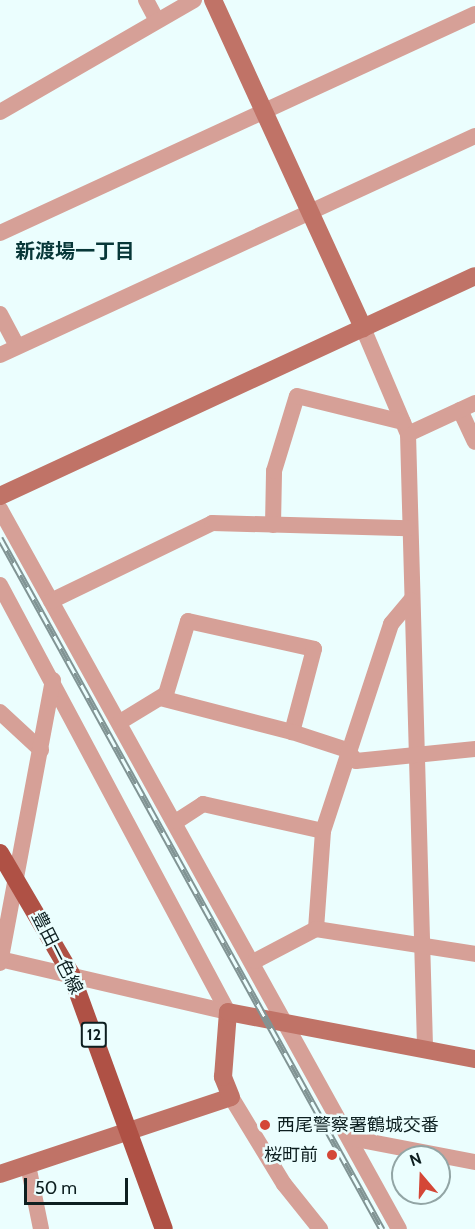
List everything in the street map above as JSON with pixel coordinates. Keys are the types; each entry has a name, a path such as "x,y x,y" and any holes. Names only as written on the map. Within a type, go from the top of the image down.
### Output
{"main road":[{"name":"豊田一色線","path":"0,853 71,974 164,1229"}],"street":[{"path":"146,0 156,19"},
{"path":"0,112 156,19 194,0"},
{"path":"213,0 363,328 405,428 425,1048"},
{"path":"0,233 475,14"},
{"path":"0,355 475,136"},
{"path":"0,495 475,276"},
{"path":"0,314 17,346"},
{"path":"273,525 274,471 297,396 405,428 467,406 475,442"},
{"path":"0,509 255,961 399,1229"},
{"path":"51,601 212,523 408,528"},
{"path":"0,585 53,680 228,1012 223,1077 231,1097 284,1184 320,1229"},
{"path":"316,929 323,831 347,750 391,624 411,600"},
{"path":"120,722 161,698 188,621 314,649 292,732"},
{"path":"53,680 41,750 14,874 0,960 71,974 228,1012 475,1059"},
{"path":"161,698 292,732 347,750 356,761 406,760 415,752 475,749"},
{"path":"0,712 41,750"},
{"path":"177,821 203,804 323,831"},
{"path":"255,961 316,929 475,954"},
{"path":"0,1174 129,1129 231,1097"},
{"path":"350,1138 475,1162"},
{"path":"28,1165 41,1229"}],"railway":[{"path":"0,538 382,1229"}],"place":[{"name":"西尾警察署鶴城交番","path":"265,1125"},
{"name":"桜町前","path":"332,1155"}],"district":[{"name":"新渡場一丁目","path":"75,251"}]}
